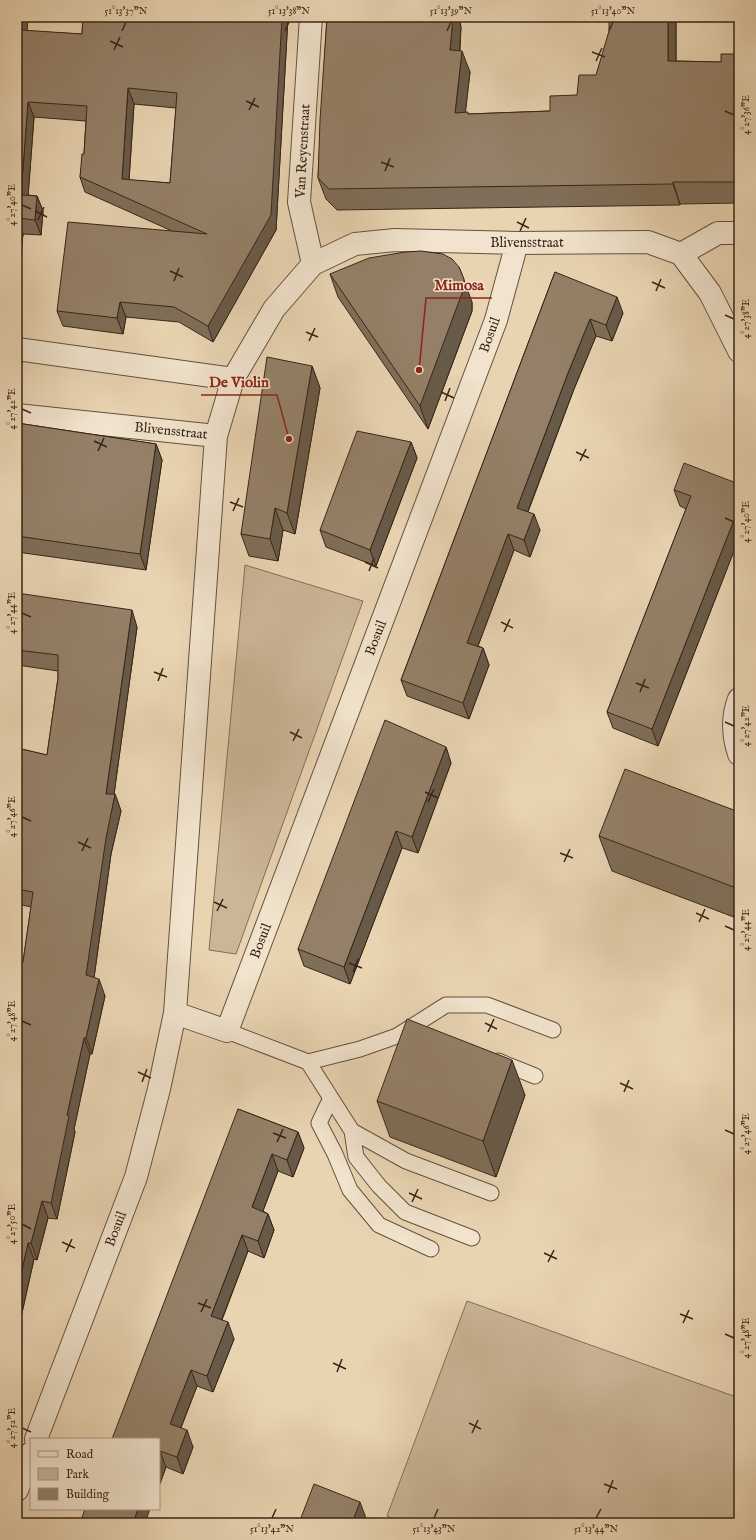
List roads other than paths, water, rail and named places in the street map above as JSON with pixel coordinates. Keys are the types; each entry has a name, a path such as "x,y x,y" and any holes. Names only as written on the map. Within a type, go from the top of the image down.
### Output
{"street":[{"name":"Van Reyenstraat","path":"311,17 300,202 313,264"},
{"path":"739,233 718,233 681,254 710,293 739,351"},
{"name":"Blivensstraat","path":"313,264 355,244 395,240 517,244 648,242 681,254"},
{"name":"Bosuil","path":"227,1031 496,320 517,244"},
{"path":"17,349 233,379 274,309 313,264"},
{"name":"Blivensstraat","path":"17,415 216,436 233,379"},
{"name":"Bosuil","path":"36,1438 136,1177 159,1089 175,1013 216,436"},
{"path":"739,699 734,712 735,742 739,754"},
{"path":"175,1013 227,1031"},
{"path":"17,1490 30,1456"}],"lane":[{"path":"227,1031 308,1062 360,1049 397,1036 446,1005 487,1005 553,1030"},
{"path":"397,1036 418,1037"},
{"path":"487,1056 534,1076"},
{"path":"308,1062 352,1132 356,1157 379,1186 405,1212 472,1238"},
{"path":"331,1098 320,1123 350,1190 378,1226 431,1249"},
{"path":"352,1132 406,1161 491,1192"}],"place":[{"name":"Mimosa","path":"419,370"},
{"name":"De Violin","path":"289,439"}]}
